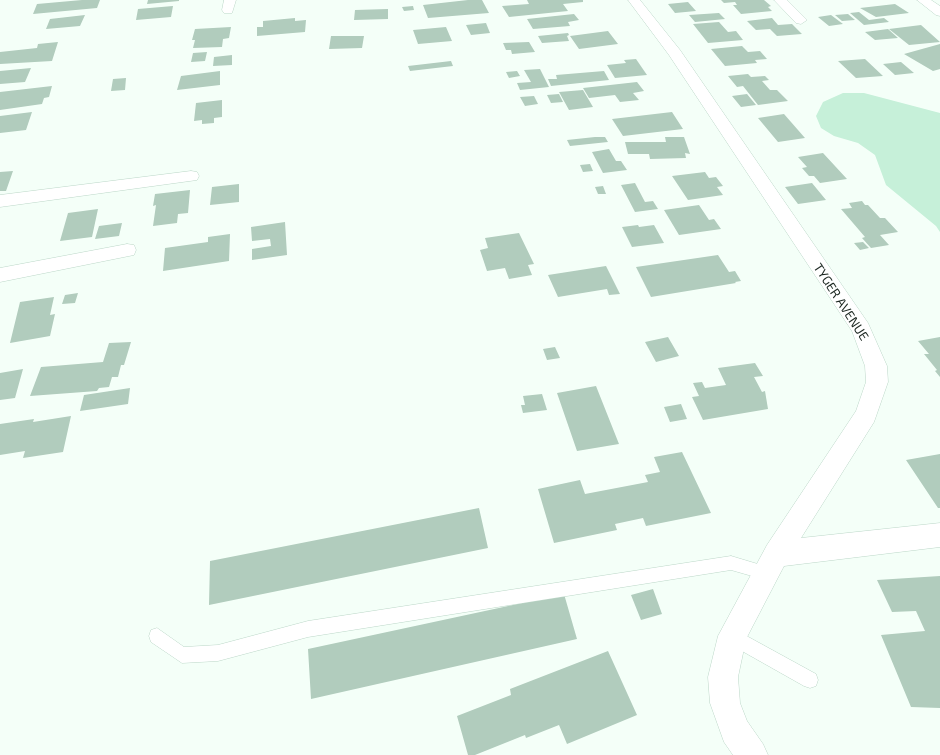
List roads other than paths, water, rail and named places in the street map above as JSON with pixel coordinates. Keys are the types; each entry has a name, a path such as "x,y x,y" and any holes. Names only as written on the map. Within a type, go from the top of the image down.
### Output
{"street":[{"name":"TYGER AVENUE","path":"634,0 675,53 861,329 876,366 877,382 866,415 771,564 732,636 723,677 726,703 735,731 752,755"},
{"path":"780,0 801,20"},
{"path":"923,0 940,12"},
{"path":"0,201 191,176"},
{"path":"0,275 127,250"},
{"path":"771,564 940,535"}],"lane":[{"path":"157,636 182,655 218,653 308,629 731,563 771,564"},
{"path":"732,636 810,680"}]}
